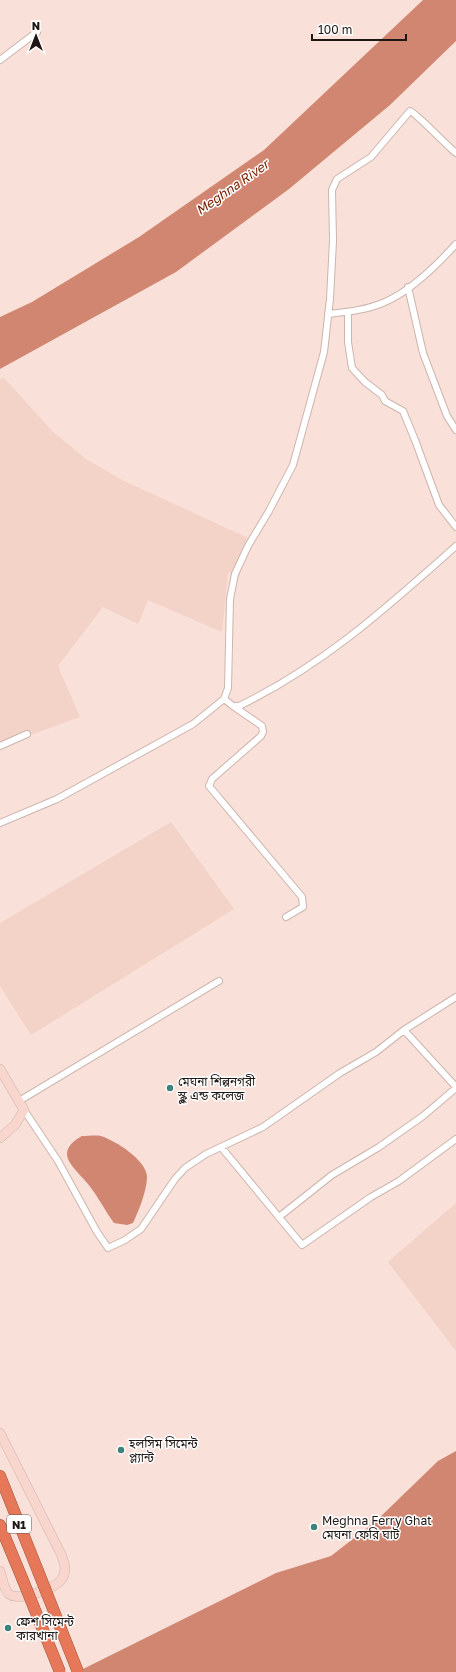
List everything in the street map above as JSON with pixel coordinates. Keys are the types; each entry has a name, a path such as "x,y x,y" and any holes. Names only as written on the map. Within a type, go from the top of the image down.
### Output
{"highway":[{"name":"N1","path":"0,1476 78,1672"},
{"name":"N1","path":"0,1525 60,1672"}],"street":[{"path":"0,60 37,32"},
{"path":"0,823 57,799 123,763 193,724 224,699 228,688 232,585 248,546 269,512 293,464 324,352 333,241 332,190 337,179 370,157 410,111 413,112 442,142 456,153"},
{"path":"328,314 370,308 386,302 437,264 456,244"},
{"path":"408,287 423,353 447,416 456,430"},
{"path":"348,312 348,342 352,368 365,382 382,395 385,401 403,411 439,505 456,526"},
{"path":"233,706 240,706 325,656 370,622 456,546"},
{"path":"224,699 262,726 263,732 261,736 212,779 209,786 302,897 303,907 286,917"},
{"path":"0,746 27,734"},
{"path":"18,1101 219,981"},
{"path":"0,1069 18,1101 58,1161 97,1232 108,1248 125,1240 141,1229 175,1179 185,1168 206,1154 263,1127 340,1073 376,1052 404,1030 456,997"},
{"path":"279,1218 332,1175 379,1147 423,1116 456,1088 404,1030"},
{"path":"0,1138 15,1125 24,1110"},
{"path":"221,1147 302,1245 371,1197 399,1182 456,1139"},
{"path":"0,1433 61,1554 66,1567 62,1580 52,1588 26,1596 11,1595 7,1593 0,1571"}],"shaded area":[{"path":"4,378 54,433 86,459 122,480 248,538 239,577 228,572 222,632 148,600 138,624 103,607 58,666 80,717 0,746 0,379"},
{"path":"171,822 234,909 31,1035 0,986 0,923"},
{"path":"456,1203 456,1351 388,1262"}],"water":[{"name":"Meghna River","path":"423,0 456,0 456,41 390,105 289,189 176,272 0,369 0,317 32,302 139,237 264,150"},
{"path":"82,1136 101,1136 115,1142 130,1152 142,1165 146,1172 147,1178 142,1201 133,1223 127,1225 114,1223 92,1189 68,1160 68,1148 73,1142"},
{"path":"456,1451 456,1672 77,1672 276,1573 331,1556 376,1521 438,1461"}],"place":[{"name":"মেঘনা শিল্পনগরী স্কুল এন্ড কলেজ","path":"170,1088"},
{"name":"হলসিম সিমেন্ট প্ল্যান্ট","path":"121,1450"},
{"name":"Meghna Ferry Ghat মেঘনা ফেরি ঘাট","path":"314,1527"},
{"name":"ফ্রেশ সিমেন্ট কারখানা","path":"8,1628"}]}
